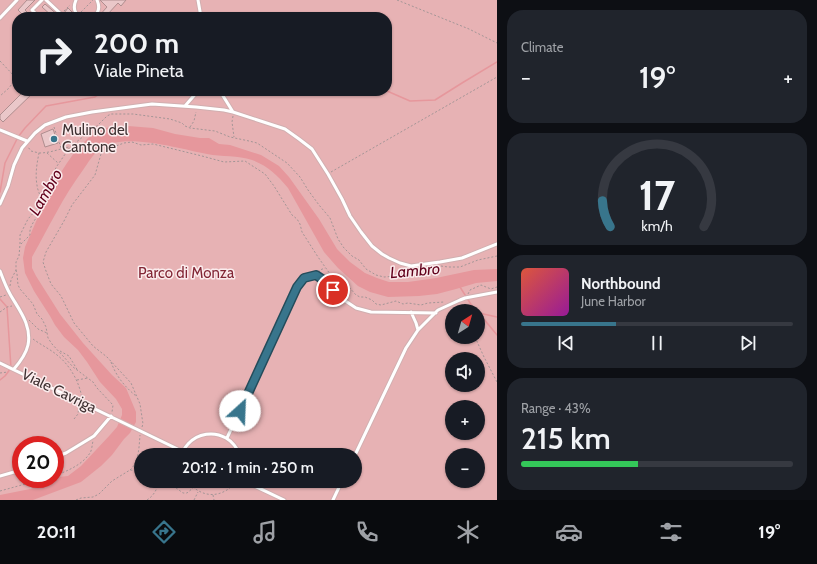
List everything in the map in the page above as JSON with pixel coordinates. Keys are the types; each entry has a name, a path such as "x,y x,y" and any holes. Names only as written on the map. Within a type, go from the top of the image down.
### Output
{"lane":[{"path":"0,18 17,0"},
{"path":"34,12 32,10 42,0"},
{"path":"46,0 58,12"},
{"path":"76,0 74,9 76,12"},
{"path":"96,0 98,5 97,12"},
{"path":"198,0 200,12"},
{"path":"186,106 194,96"},
{"path":"223,96 233,112"},
{"path":"0,204 8,186 14,165 22,148 34,133 45,126 66,117 92,112 152,104 186,106 233,112 284,129 299,139 312,149 328,174 350,216 372,246 382,254 400,263 411,266 462,258 497,244"},
{"path":"0,130 28,141"},
{"path":"0,271 27,325 29,336 28,346 14,370"},
{"path":"227,438 297,287 304,278 316,275 325,281 344,300 356,308 371,312 436,312"},
{"path":"358,448 406,348 418,330 438,310 467,297 497,292"},
{"path":"411,312 418,330"},
{"name":"Viale Cavriga","path":"0,363 140,431"},
{"path":"64,453 94,436 111,416"},
{"path":"140,431 175,448"},
{"path":"186,448 189,443 197,437 207,434 217,434 227,438 237,448"},
{"path":"0,476 12,473"},
{"path":"259,488 284,500"},
{"path":"333,500 339,488"}],"path":[{"path":"82,12 93,0"},
{"path":"397,0 469,29 497,43"},
{"path":"62,12 71,5"},
{"path":"0,61 12,74"},
{"path":"328,174 497,77"},
{"path":"0,96 12,84"},
{"path":"190,128 194,121 196,107"},
{"path":"233,112 232,122 234,138"},
{"path":"79,372 69,356 52,344 48,338 46,327 42,319 37,314 33,304 23,294 18,285 16,262 19,256 20,235 28,220 36,210 40,197 58,164 70,147 111,114 133,114 162,117 182,123 190,128 215,131 223,135 257,143 286,163 300,177 318,205 330,218 338,239 344,248 366,269 376,275 384,277 426,273 440,266 460,267 478,260 497,256"},
{"path":"53,122 61,148"},
{"path":"76,500 93,497 99,494 112,482 134,466 139,448 140,431 143,424 140,404 131,383 111,361 93,346 74,323 61,296 51,284 43,262 46,252 72,205 95,175 101,154 105,150 124,143 132,142 141,145 153,144 224,162 244,161 265,174 292,215 297,219 302,232 335,281 349,287 360,297 365,297 372,300 376,304 381,305 396,301 403,304 408,303 421,305 428,303 448,302"},
{"path":"29,149 39,153 47,153 61,148 70,147"},
{"path":"20,244 30,235 31,227 37,216 42,201 36,183 39,153"},
{"path":"47,153 58,164"},
{"path":"316,275 320,270 326,268"},
{"path":"0,297 10,293 11,280 16,270"},
{"path":"470,290 480,285 491,289 497,287"},
{"path":"460,300 462,304"},
{"path":"0,312 7,307 16,305"},
{"path":"29,319 38,329 47,333"},
{"path":"29,336 57,355 68,366 77,380 81,391 81,402 78,414 74,419"},
{"path":"478,344 497,382"},
{"path":"58,349 73,367 93,382 113,405 111,416"},
{"path":"111,361 118,377 130,391 137,396"},
{"path":"77,380 88,378"},
{"path":"64,473 71,470 79,464 91,452 94,436"},
{"path":"130,470 134,470"},
{"path":"0,490 12,487"},
{"path":"148,500 153,496 157,488"},
{"path":"176,488 183,494 187,493 193,488 213,495 219,494 230,488"},
{"path":"194,500 198,491"},
{"path":"213,495 214,500"}],"green space":[{"name":"Parco di Monza","path":"0,0 497,0 497,500 0,500"}],"shaded area":[{"path":"113,126 153,128 175,134 209,138 219,144 230,145 261,155 279,166 289,177 319,219 337,249 350,262 365,273 377,278 389,282 408,282 474,270 497,269 497,281 476,283 437,294 419,296 388,297 370,292 358,286 338,268 324,252 288,188 276,175 263,165 247,158 218,156 168,145 137,141 122,141 110,144 95,153 69,191 32,257 32,268 60,314 83,343 126,388 136,412 136,422 130,433 112,455 81,482 33,500 0,500 0,495 35,488 64,488 64,476 68,476 81,466 117,427 122,415 122,409 116,399 100,382 78,350 64,337 55,325 25,273 23,258 25,247 56,180 74,153 88,138 103,129"}],"building":[{"path":"27,0 35,0 25,10 27,12 20,12 18,10"},
{"path":"100,0 126,0 121,6 118,3 110,12 102,12 107,7"},
{"path":"45,4 54,12 48,12 42,7"},
{"path":"68,8 72,12 65,12"},
{"path":"19,96 30,96 3,122 0,119 0,115"},
{"name":"Mulino del Cantone","path":"53,129 58,143 45,147 41,134"}],"waterway":[{"path":"392,93 410,101 435,100 497,62"},
{"path":"0,192 5,163 18,137 46,106 96,96"},
{"path":"460,287 471,304"},
{"path":"0,299 7,307 11,368 0,380"},
{"path":"485,314 497,317"},
{"path":"485,320 497,335"}],"place":[{"name":"Mulino del Cantone","path":"54,139"}],"route":[{"path":"240,411 297,287 304,278 316,275 325,281 333,290"}],"water label":[{"name":"Lambro","path":"45,192"},
{"name":"Lambro","path":"415,270"}]}
